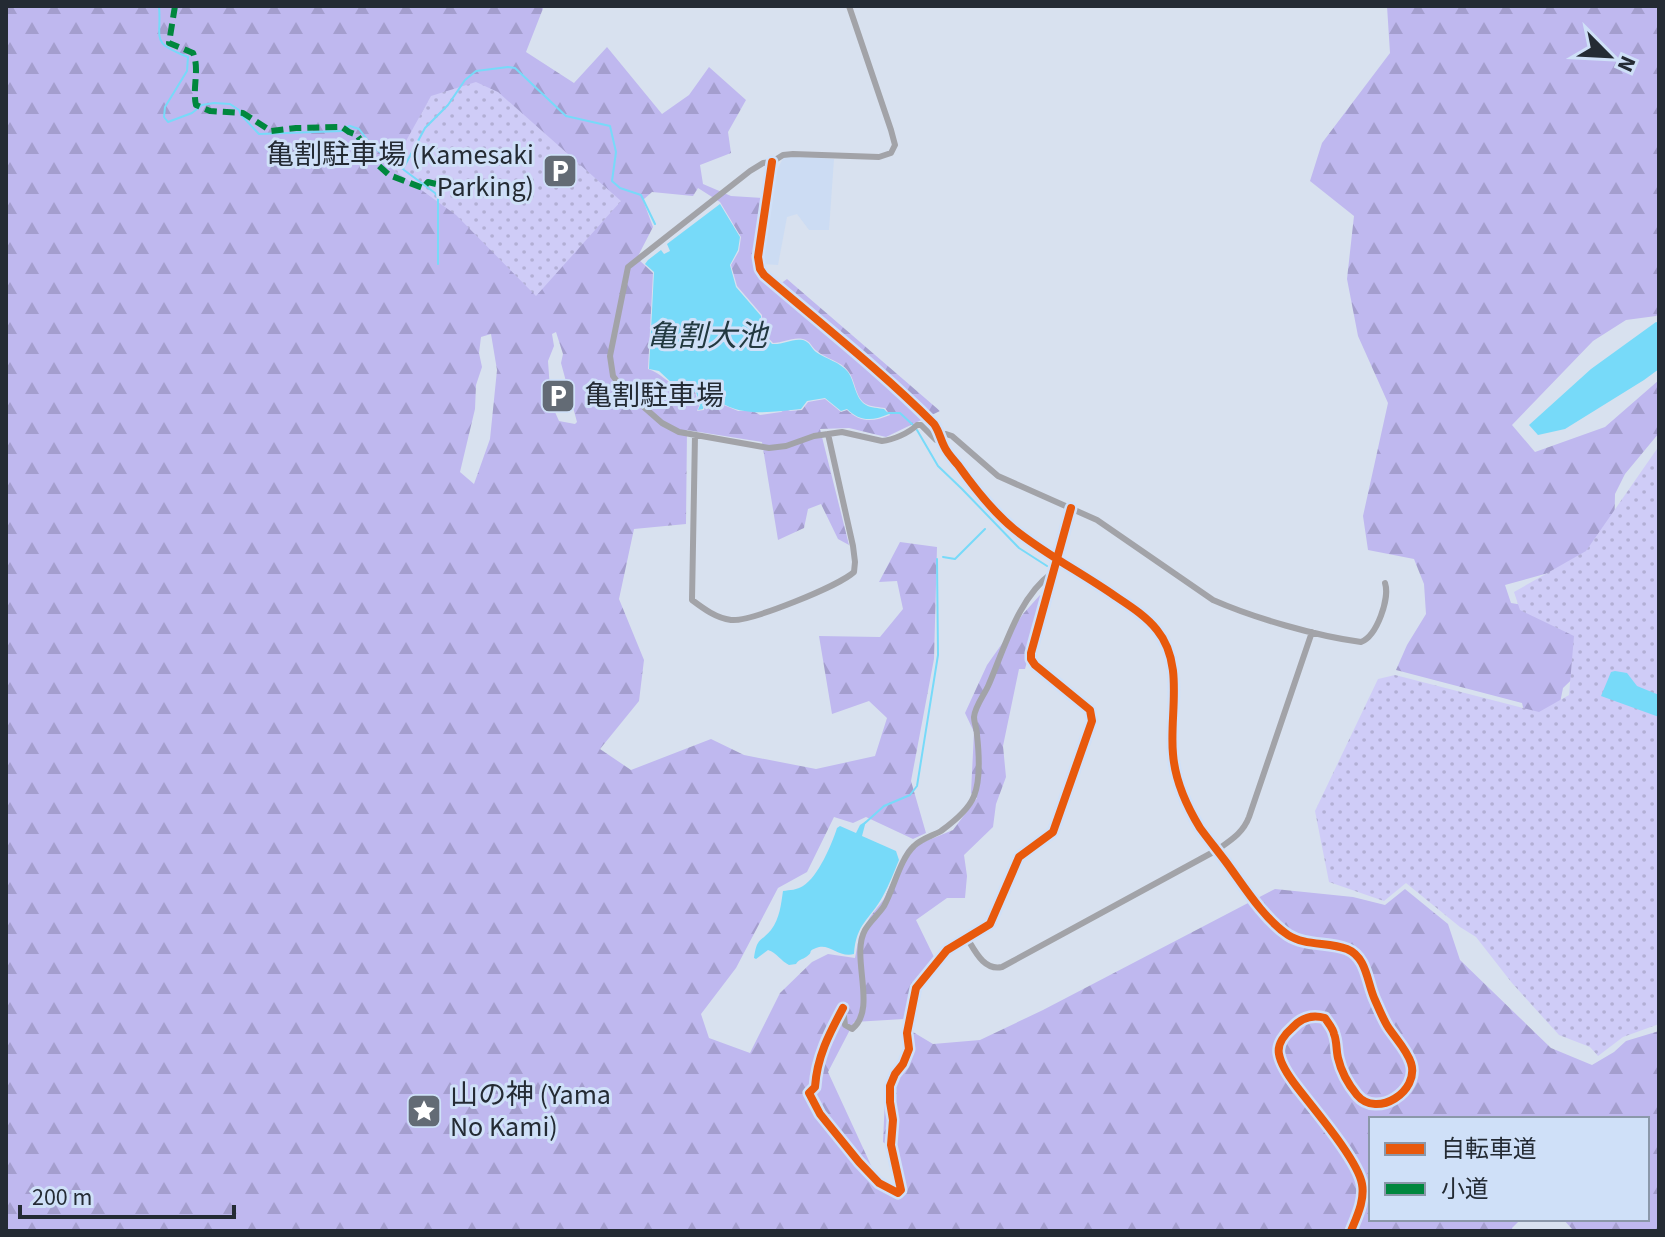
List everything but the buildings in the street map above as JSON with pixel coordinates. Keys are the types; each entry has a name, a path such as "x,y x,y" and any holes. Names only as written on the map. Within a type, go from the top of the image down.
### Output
{"street":[{"path":"849,6 895,145 891,153 879,157 793,154 763,163 628,267 610,356 617,383 662,423 679,432 769,448 781,448 814,436 842,432 882,441 921,425 936,440 946,434 952,436 998,476 1097,520 1213,600 1312,632 1361,642 1368,639 1382,612 1387,594 1385,583"},
{"path":"772,162 758,257 764,275 860,355 934,424 978,493 1015,530 1134,609 1160,633 1170,658 1173,677 1176,776 1201,829 1284,932 1297,940 1350,950 1364,966 1386,1024 1410,1057 1412,1077 1406,1089 1397,1098 1383,1104 1365,1102 1357,1096 1344,1076 1335,1034 1325,1018 1308,1017 1294,1025 1282,1038 1278,1053 1287,1073 1354,1162 1362,1183 1362,1198 1351,1231"},
{"path":"695,435 692,600 719,617 735,621 791,602 843,580 854,572 853,546 828,434"},
{"path":"1053,573 1034,592 1019,614 974,714 978,764 974,798 963,812 940,831 915,844 908,853 886,902 865,930 861,944 863,996 858,1024 852,1029 845,1025 843,1008 822,1047 815,1087 809,1093 820,1114 859,1162 879,1183 898,1193 901,1190 891,1145 893,1120 890,1086 909,1049 907,1033 916,988 947,950 990,924 1019,857 1053,832 1092,721 1090,710 1031,659 1071,508"},
{"path":"967,938 988,966 995,969 1002,967 1217,850 1239,834 1246,826 1312,632"}],"shaded area":[{"path":"476,82 498,92 621,201 536,296 456,215 391,168 431,96"},
{"path":"783,158 834,159 829,230 809,230 797,214 787,217 778,265 762,264 777,170"},
{"path":"1659,446 1659,1024 1623,1037 1598,1056 1590,1047 1559,1035 1476,937 1406,883 1384,901 1329,882 1315,811 1378,679 1395,675 1539,712 1569,695 1574,636 1520,610 1514,592 1586,551"}],"green space":[{"path":"6,6 544,6 526,52 574,83 607,47 662,114 689,95 709,67 746,100 728,132 731,153 700,165 703,184 731,196 763,198 753,259 755,269 773,289 787,279 940,411 886,437 849,428 820,429 849,545 838,539 821,504 808,509 804,528 778,540 762,442 687,430 686,524 634,529 619,599 644,660 639,701 600,749 631,770 711,739 744,755 816,769 875,756 887,718 869,701 832,714 819,636 880,637 903,609 897,581 879,582 900,542 937,547 934,659 911,781 926,833 913,839 866,817 853,823 834,817 807,872 778,888 736,968 701,1014 709,1038 750,1053 780,993 812,962 828,954 855,958 859,937 884,899 907,849 953,830 977,798 971,793 974,732 965,713 987,665 1023,614 1040,595 1045,596 1025,669 1019,669 1003,746 1006,777 996,804 993,827 964,855 967,876 965,898 947,898 916,920 934,957 915,984 904,1019 854,1022 828,1072 881,1187 902,1181 895,1152 883,1142 885,1098 913,1032 933,1044 980,1040 1275,889 1353,897 1385,905 1405,889 1448,924 1460,960 1551,1048 1592,1065 1626,1041 1659,1031 1659,1231 1571,1231 1565,1221 1649,1221 1649,1117 1369,1117 1369,1221 1519,1221 1512,1228 1513,1231 6,1231","holes":["698,188 720,202 741,237 739,251 731,265 737,286 762,315 762,331 773,343 795,339 808,341 821,354 845,368 862,401 870,406 885,408 890,415 873,420 862,419 847,410 841,412 825,399 808,402 802,410 786,409 760,415 753,411 738,411 719,403 719,396 710,395 706,398 704,410 697,411 699,406 695,392 680,391 678,386 648,369 653,273 637,258 653,227 643,200 652,192 693,196","556,332 563,354 561,363 575,424 559,421 551,403 548,361 554,346 552,334","491,334 497,370 490,439 474,484 460,472 482,367 479,353 481,337"]},
{"path":"1387,6 1659,6 1659,313 1626,320 1593,341 1512,425 1535,452 1605,427 1659,380 1659,433 1625,474 1615,494 1614,542 1570,567 1505,585 1511,603 1560,611 1590,662 1563,688 1556,723 1528,728 1522,703 1396,670 1426,614 1424,584 1414,559 1368,550 1363,516 1388,403 1358,336 1347,279 1354,216 1310,181 1322,143 1390,53"}],"water":[{"name":"亀割大池","path":"720,204 740,237 738,250 730,265 736,287 761,316 761,332 772,344 805,341 816,352 848,372 862,402 884,409 889,414 872,419 862,418 847,409 841,411 825,398 807,401 801,409 750,412 730,407 720,402 720,395 710,394 705,398 703,409 698,410 700,405 696,392 681,390 679,385 673,384 659,371 649,369 654,272 645,264 661,250 664,254 670,251 667,244"},
{"path":"1656,322 1659,323 1659,369 1565,429 1538,435 1529,425 1591,369"},
{"path":"1611,672 1627,673 1637,686 1659,695 1659,717 1601,696"},
{"path":"866,821 862,836 896,851 899,860 883,896 861,928 854,954 821,947 811,950 796,964 789,965 768,950 754,958 758,943 776,921 783,891 809,882 828,851 837,828 840,826 856,833"}],"waterway":[{"path":"159,6 162,43 188,57 187,71 165,107 164,117 168,122 192,113 202,105 214,103 230,104 239,110 259,134 342,131"},
{"path":"345,128 359,129 373,147 403,169 425,128 448,105 465,80 476,71 515,68 566,116 610,126 616,152 612,181 620,188 641,195 655,224"},
{"path":"404,170 438,198 438,264"},
{"path":"888,413 900,413 913,425"},
{"path":"917,430 938,466 1019,548 1047,566"},
{"path":"943,557 955,559 985,529"},
{"path":"865,823 884,806 910,795 917,786 938,655 937,559"}],"marked path":[{"path":"175,6 169,43 193,53 196,105 210,111 243,113 271,131 342,127 357,135 377,164 389,175 423,188 428,182 436,184"}],"cycle path":[{"path":"772,162 758,257 764,275 872,366 934,424 948,454 1006,522 1038,547 1132,607 1153,625 1166,643 1171,658 1174,690 1172,739 1176,774 1200,828 1254,901 1279,928 1302,941 1347,949 1363,964 1383,1017 1411,1063 1412,1073 1403,1092 1385,1103 1375,1104 1365,1102 1357,1095 1343,1073 1336,1040 1325,1018 1311,1017 1299,1022 1284,1036 1279,1050 1289,1076 1334,1134 1359,1174 1362,1196 1351,1231"},
{"path":"843,1008 821,1056 815,1087 809,1093 820,1114 859,1162 879,1183 898,1193 901,1190 891,1145 893,1120 890,1086 909,1049 907,1033 916,988 947,950 990,924 1019,857 1053,832 1092,721 1090,710 1031,659 1071,508"}],"place":[{"name":"亀割駐車場 (Kamesaki Parking)","path":"560,171"},
{"name":"亀割駐車場","path":"558,396"},
{"name":"山の神 (Yama No Kami)","path":"424,1111"}]}
